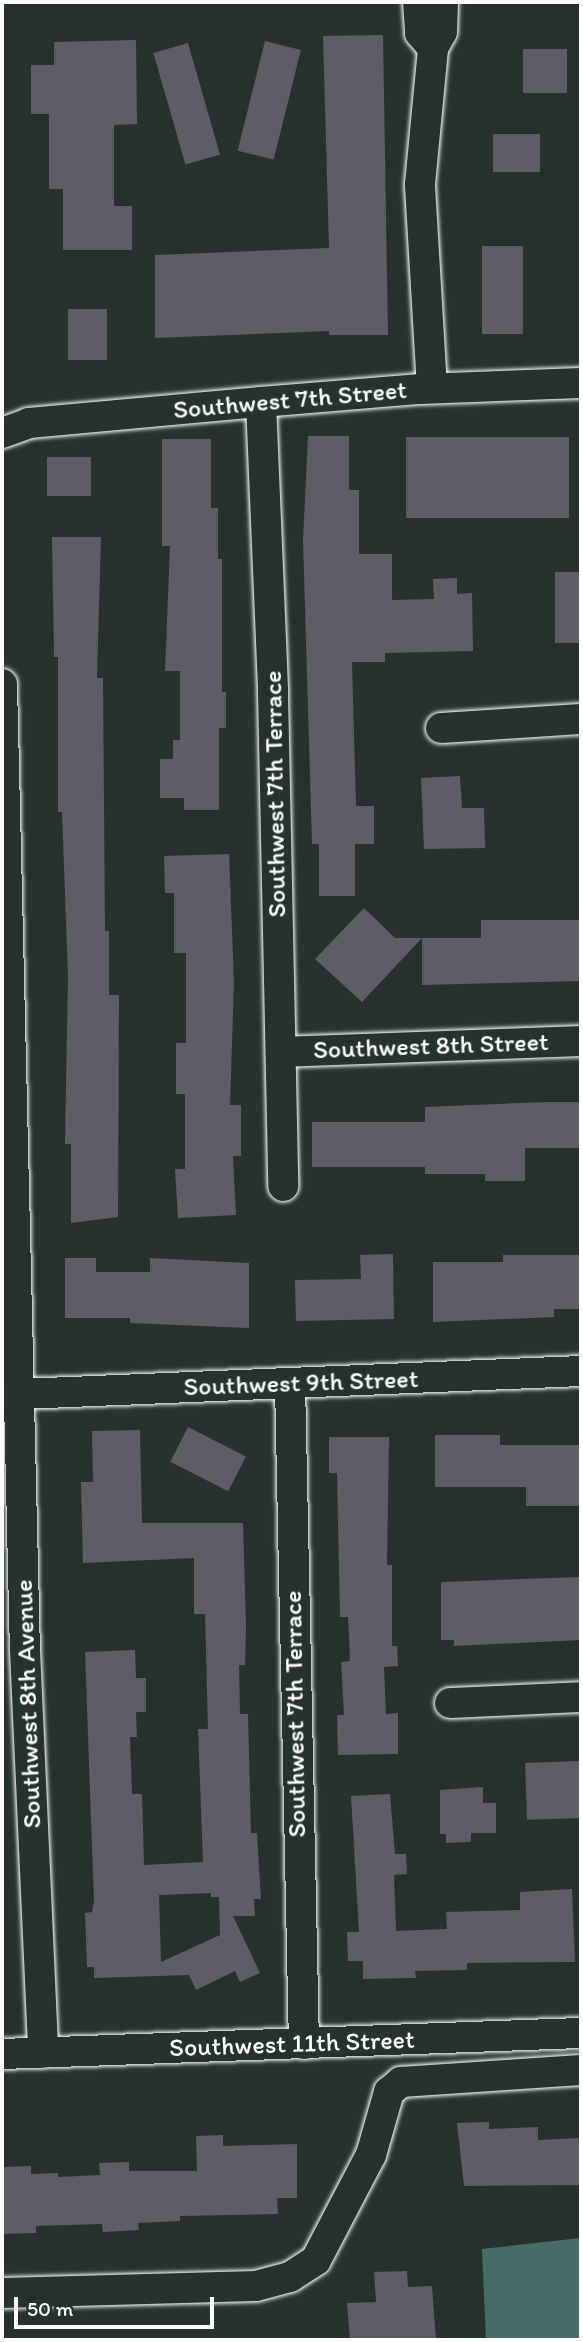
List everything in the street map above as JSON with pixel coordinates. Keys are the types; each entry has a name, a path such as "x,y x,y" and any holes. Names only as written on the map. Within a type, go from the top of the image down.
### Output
{"street":[{"path":"418,2 420,33 433,48"},
{"path":"432,388 420,184 433,48 442,32 443,2"},
{"name":"Southwest 7th Street","path":"2,433 29,423 261,402 432,388 581,383"},
{"name":"Southwest 7th Terrace","path":"261,402 283,1186"},
{"name":"Southwest 8th Avenue","path":"2,684 9,1226 20,1394 13,1650 43,2053"},
{"path":"441,727 581,719"},
{"name":"Southwest 8th Street","path":"281,1052 581,1041"},
{"name":"Southwest 9th Street","path":"20,1394 581,1371"},
{"name":"Southwest 7th Terrace","path":"290,1383 304,2044"},
{"path":"450,1703 581,1697"},
{"name":"Southwest 11th Street","path":"2,2054 581,2033"},
{"path":"2,2293 256,2286 290,2277 316,2260 371,2155 389,2092 401,2082 581,2070"}],"water":[{"path":"581,2238 581,2340 486,2340 482,2249"}],"building":[{"path":"383,35 388,335 329,335 329,331 155,338 155,255 329,248 323,36"},
{"path":"136,40 137,124 114,125 114,206 132,206 132,250 63,250 63,189 49,189 49,114 31,114 31,65 54,65 54,42"},
{"path":"265,41 301,50 274,160 238,151"},
{"path":"188,43 220,155 185,164 153,53"},
{"path":"523,49 567,49 567,93 523,93"},
{"path":"493,134 540,134 540,172 493,172"},
{"path":"482,246 523,246 523,334 482,334"},
{"path":"68,309 107,309 107,360 68,360"},
{"path":"308,436 349,436 349,490 359,490 359,554 392,554 392,600 434,599 433,579 457,578 457,594 472,593 473,651 385,653 385,662 352,662 356,806 374,806 374,844 355,844 355,896 319,896 319,844 312,844 303,540"},
{"path":"406,437 569,437 569,518 406,518"},
{"path":"162,439 211,439 211,508 218,508 218,559 222,559 222,692 226,692 226,728 219,728 219,810 184,810 184,798 160,798 160,759 173,759 173,740 180,740 180,671 165,671 170,546 162,546"},
{"path":"47,457 91,457 91,496 47,496"},
{"path":"52,537 101,537 97,678 103,678 105,931 109,931 109,995 119,995 118,1217 71,1223 71,1144 65,1144 68,975 62,812 58,812 58,657 54,657"},
{"path":"555,572 581,572 581,643 555,643"},
{"path":"460,776 462,808 484,808 485,848 424,849 421,778"},
{"path":"229,854 234,982 230,1105 241,1105 241,1156 233,1156 236,1215 178,1218 175,1169 185,1169 185,1094 176,1094 176,1043 186,1043 186,953 174,953 174,893 165,893 164,856"},
{"path":"364,908 395,938 422,938 362,1002 315,959"},
{"path":"481,920 581,920 581,981 422,985 422,938 481,938"},
{"path":"581,1102 581,1148 525,1148 525,1181 485,1181 485,1174 425,1174 425,1167 312,1167 312,1122 425,1122 425,1107"},
{"path":"393,1254 394,1319 296,1321 295,1280 361,1279 360,1255"},
{"path":"503,1255 581,1255 581,1309 554,1309 554,1317 433,1322 433,1262 503,1262"},
{"path":"65,1258 96,1258 96,1272 150,1272 150,1258 249,1263 249,1328 130,1323 130,1318 65,1318"},
{"path":"188,1427 246,1457 228,1491 170,1462"},
{"path":"140,1430 142,1523 243,1523 246,1627 245,1665 239,1665 240,1714 248,1714 251,1833 257,1833 261,1899 254,1899 255,1916 233,1916 260,1973 240,1982 235,1971 196,1990 189,1975 94,1978 94,1967 87,1967 85,1913 92,1912 94,1901 85,1652 135,1650 136,1678 146,1678 146,1712 136,1712 137,1737 130,1737 132,1794 142,1794 144,1865 203,1862 198,1729 208,1729 205,1614 194,1614 194,1558 83,1563 81,1482 93,1482 92,1431","holes":["211,1893 211,1897 219,1897 220,1935 161,1962 159,1895"]},
{"path":"435,1435 500,1435 500,1445 581,1445 581,1506 526,1506 526,1487 435,1487"},
{"path":"329,1437 389,1437 387,1565 392,1565 392,1646 397,1646 398,1666 384,1667 386,1714 398,1713 398,1754 338,1755 337,1715 344,1715 341,1662 350,1661 348,1617 340,1617 337,1473 329,1473"},
{"path":"581,1577 581,1640 454,1646 454,1640 441,1640 441,1582"},
{"path":"579,1761 581,1818 527,1820 525,1763"},
{"path":"483,1787 483,1803 496,1803 496,1833 471,1833 471,1842 446,1843 446,1834 440,1834 440,1790"},
{"path":"390,1794 395,1854 406,1854 407,1874 394,1875 396,1931 447,1929 446,1912 520,1910 520,1892 572,1889 575,1962 467,1963 467,1970 415,1971 416,1978 363,1979 363,1961 348,1961 347,1932 359,1932 351,1796"},
{"path":"489,2122 489,2129 538,2127 538,2140 581,2138 581,2185 464,2186 457,2123"},
{"path":"223,2135 223,2146 297,2144 297,2198 277,2198 278,2214 180,2216 180,2221 138,2223 139,2230 103,2232 102,2224 36,2226 36,2233 3,2234 2,2167 31,2166 31,2174 58,2173 58,2177 100,2175 99,2163 129,2162 129,2171 197,2171 196,2136"},
{"path":"407,2271 408,2287 432,2286 436,2340 350,2340 347,2303 376,2302 374,2272"}]}
